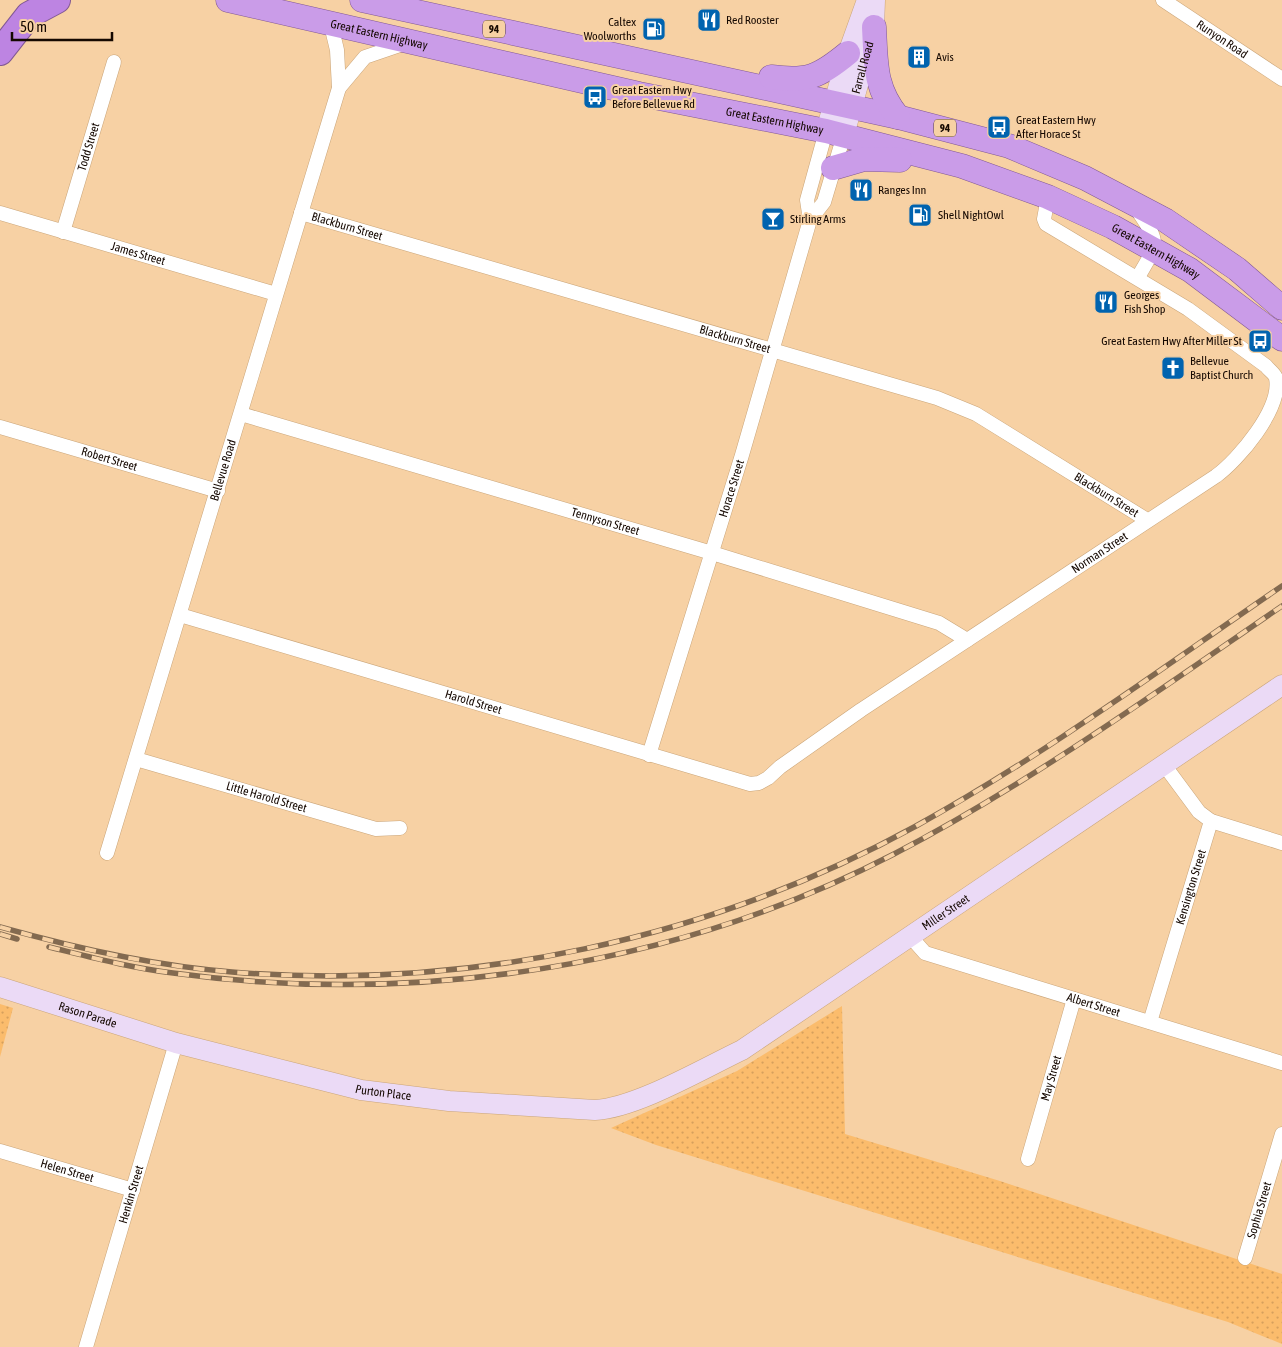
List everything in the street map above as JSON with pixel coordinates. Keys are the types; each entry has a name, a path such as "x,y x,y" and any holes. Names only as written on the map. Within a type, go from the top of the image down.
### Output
{"highway":[{"path":"0,52 29,15 57,0"},
{"name":"Great Eastern Highway","path":"228,0 639,94 835,133 962,166 1048,197 1114,227 1190,270 1282,339"},
{"name":"94","path":"362,0 898,117 1009,146 1059,165 1131,201 1204,244 1238,268 1282,308"},
{"path":"874,27 879,84 885,102 898,117"},
{"path":"704,74 748,74 797,80 833,66 848,53"},
{"path":"833,168 864,159 909,161 924,156"}],"main road":[{"name":"Farrall Road","path":"835,133 842,105 848,53 867,0"},
{"name":"Farrall Road","path":"842,105 874,27 875,0"},
{"name":"Miller Street","path":"596,1110 616,1108 648,1095 742,1050 1282,686"},
{"name":"Rason Parade","path":"0,987 176,1043"},
{"name":"Purton Place","path":"176,1043 361,1090 449,1101 596,1110"}],"street":[{"name":"Runyon Road","path":"1164,0 1282,79"},
{"name":"Bellevue Road","path":"107,853 339,88 337,55 331,24"},
{"name":"Bellevue Road","path":"339,88 365,57 410,42"},
{"name":"Todd Street","path":"63,232 114,62"},
{"name":"Horace Street","path":"649,755 774,349 810,220 824,202 833,168 835,133"},
{"name":"Horace Street","path":"810,220 807,200 835,133"},
{"name":"Norman Street","path":"768,778 800,752 1230,465 1255,439 1273,406 1278,390 1276,377 1266,366 1188,309 1138,277 1046,224 1044,219 1048,197"},
{"path":"1131,201 1156,240 1155,250 1138,277"},
{"name":"James Street","path":"0,213 276,294"},
{"name":"Blackburn Street","path":"301,213 938,398 976,414 1147,520"},
{"name":"Tennyson Street","path":"241,414 712,553 939,623 967,640"},
{"name":"Robert Street","path":"0,427 218,491"},
{"name":"Harold Street","path":"180,615 750,784 759,783 768,778"},
{"name":"Little Harold Street","path":"136,759 376,829 400,828"},
{"path":"1165,766 1199,812 1211,821 1282,843"},
{"name":"Kensington Street","path":"1150,1022 1211,821"},
{"name":"Albert Street","path":"910,936 925,953 1282,1063"},
{"name":"May Street","path":"1028,1159 1074,999"},
{"name":"Henkin Street","path":"86,1347 176,1043"},
{"name":"Sophia Street","path":"1245,1258 1282,1134"},
{"name":"Helen Street","path":"0,1151 134,1190"}],"shaded area":[{"path":"0,1004 13,1008 0,1057"},
{"path":"842,1006 845,1134 1000,1181 1282,1274 1282,1344 1228,1322 656,1145 611,1128 737,1071"}],"railway":[{"path":"0,927 86,949 144,961 232,972 320,976 409,973 497,964 584,949 671,927 755,900 837,866 916,826 1056,741 1282,586"},
{"path":"49,947 126,965 173,973 264,982 357,984 450,980 542,969 633,950 723,925 810,893 894,854 945,827 1091,736 1282,606"},
{"path":"0,934 17,939"}],"place":[{"name":"Red Rooster","path":"709,20"},
{"name":"Caltex Woolworths","path":"654,29"},
{"name":"Avis","path":"919,57"},
{"name":"Great Eastern Hwy Before Bellevue Rd","path":"595,97"},
{"name":"Great Eastern Hwy After Horace St","path":"999,127"},
{"name":"Ranges Inn","path":"861,190"},
{"name":"Shell NightOwl","path":"920,215"},
{"name":"Stirling Arms","path":"773,219"},
{"name":"Georges Fish Shop","path":"1106,302"},
{"name":"Great Eastern Hwy After Miller St","path":"1260,341"},
{"name":"Bellevue Baptist Church","path":"1173,368"}]}
